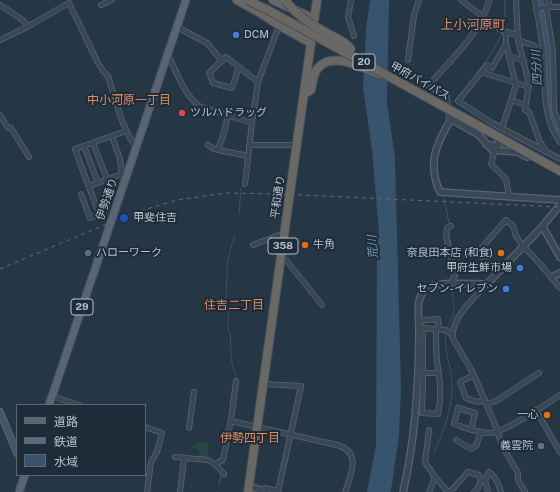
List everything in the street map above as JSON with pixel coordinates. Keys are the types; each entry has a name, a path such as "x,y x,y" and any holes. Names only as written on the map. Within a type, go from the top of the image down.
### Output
{"highway":[{"path":"237,0 279,26 311,43"},
{"name":"甲府バイパス","path":"247,0 408,87 560,165"},
{"name":"甲府バイパス","path":"259,0 351,49 483,126 498,137 560,171"},
{"name":"平和通り","path":"248,489 316,0"},
{"path":"279,1 302,18 348,45 351,49"},
{"path":"279,1 314,19"},
{"path":"304,94 311,90 315,72 328,61 336,60 365,68 408,87"}],"main road":[{"name":"伊勢通り","path":"49,404 123,177 136,146 186,0"},
{"path":"0,412 16,451"},
{"path":"20,492 25,476"}],"street":[{"path":"101,5 112,0"},
{"path":"351,0 348,17 354,36"},
{"path":"408,60 414,15 419,0"},
{"path":"461,0 482,18 504,31 535,46"},
{"path":"490,0 488,8 473,34 428,86 447,96 449,118 479,135 492,150 517,152 537,162 548,164"},
{"path":"516,0 518,38 530,84 525,110 529,112 540,142 548,153"},
{"path":"535,0 543,55 547,114 551,126 560,142"},
{"path":"548,0 547,7 553,52 554,110 560,127"},
{"path":"0,40 29,26 65,2 69,3 98,62 108,76 126,130 132,142 136,146"},
{"path":"0,5 20,18 29,26"},
{"path":"537,9 560,7"},
{"path":"245,184 258,82 279,26"},
{"path":"177,28 207,43 222,60"},
{"path":"503,124 516,83 504,31"},
{"path":"506,44 492,68 487,65 458,101 492,123 560,159"},
{"path":"168,54 176,73 192,101 199,106 252,123"},
{"path":"509,56 524,62"},
{"path":"239,67 232,88 213,82 209,73 226,57 239,67 258,82"},
{"path":"481,72 529,87"},
{"path":"528,76 544,82"},
{"path":"511,100 526,105"},
{"path":"0,115 8,128 11,128 29,157"},
{"path":"218,149 228,116"},
{"path":"451,119 439,141 434,158 435,175 440,192 560,200"},
{"path":"91,192 81,195 90,218 99,214 89,186 75,149 126,130"},
{"path":"89,186 107,179 123,177 120,159 112,136"},
{"path":"486,144 495,146 499,145 498,137"},
{"path":"93,143 107,179"},
{"path":"249,145 296,144"},
{"path":"208,145 218,149 248,156"},
{"path":"84,146 98,183"},
{"path":"494,153 491,164 506,179 509,196"},
{"path":"449,332 461,312 543,227 560,206"},
{"path":"499,272 477,253 506,220 513,226 516,236 524,247 560,288"},
{"path":"451,226 447,228 446,236 455,273 452,284"},
{"path":"543,227 559,253"},
{"path":"253,245 279,235 284,238"},
{"path":"281,258 286,260 322,305"},
{"path":"552,278 560,273"},
{"path":"403,492 409,466 415,424 419,368 419,298 423,291 431,285 487,284"},
{"path":"418,321 438,319 437,329 437,360 440,373 441,400 438,414 422,413 423,328 437,329 449,332 474,375 486,402 502,446 518,473 518,480 525,492"},
{"path":"423,373 440,373"},
{"path":"474,375 460,382 466,398 477,402 486,402 496,401 538,373"},
{"path":"215,464 223,460 231,421 236,380"},
{"path":"248,489 263,491 265,488 278,491 301,386 263,384"},
{"path":"189,428 194,392"},
{"path":"471,430 475,413 458,408 454,424 471,430 481,432 497,432 560,395"},
{"path":"52,396 76,404"},
{"path":"536,410 560,451"},
{"path":"231,421 346,448 353,460 345,492"},
{"path":"146,427 162,433 158,452 151,462 147,492"},
{"path":"429,430 425,462 435,479 449,492 468,472 479,475 488,492"},
{"path":"456,440 471,449 476,446 481,432"},
{"path":"175,457 208,460 215,464 224,474"},
{"path":"180,492 184,459"},
{"path":"474,492 489,472 497,481 501,492"},
{"path":"429,492 435,479"}],"green space":[{"path":"196,441 209,443 207,458 199,458 199,450 192,448 192,445 195,445"}],"water":[{"path":"370,0 389,0 387,102 395,158 401,388 399,435 390,492 367,492 376,445 377,248 379,233 372,150 363,88 366,29"}],"waterway":[{"path":"504,28 505,0"},
{"name":"四分川","path":"540,0 545,22 549,58 551,106 560,134"},
{"path":"257,79 276,27"},
{"path":"467,87 493,51 502,33"},
{"path":"246,154 250,123"},
{"path":"245,167 246,158"},
{"path":"239,214 241,188"},
{"path":"444,196 449,224"},
{"path":"449,232 451,247"},
{"path":"235,237 228,261 226,304 232,362 237,379"},
{"path":"453,258 457,270 457,278"},
{"path":"447,328 451,321 453,312 453,287"},
{"path":"434,453 447,420 452,394 452,379 445,339 446,333"},
{"path":"219,485 221,474"}],"railway":[{"path":"0,269 133,213 177,200 227,193 281,194 560,207"}],"place":[{"name":"DCM","path":"236,35"},
{"name":"ツルハドラッグ","path":"182,113"},
{"name":"甲斐住吉","path":"124,218"},
{"name":"牛角","path":"305,245"},
{"name":"ハローワーク","path":"88,253"},
{"name":"奈良田本店 (和食)","path":"501,253"},
{"name":"甲府生鮮市場","path":"520,268"},
{"name":"セブン-イレブン","path":"506,289"},
{"name":"一心","path":"547,415"},
{"name":"義雲院","path":"541,446"}],"district":[{"name":"上小河原町","path":"473,25"},
{"name":"中小河原一丁目","path":"129,100"},
{"name":"住吉二丁目","path":"234,305"},
{"name":"伊勢四丁目","path":"250,438"}],"water label":[{"name":"荒川","path":"373,247"}]}
